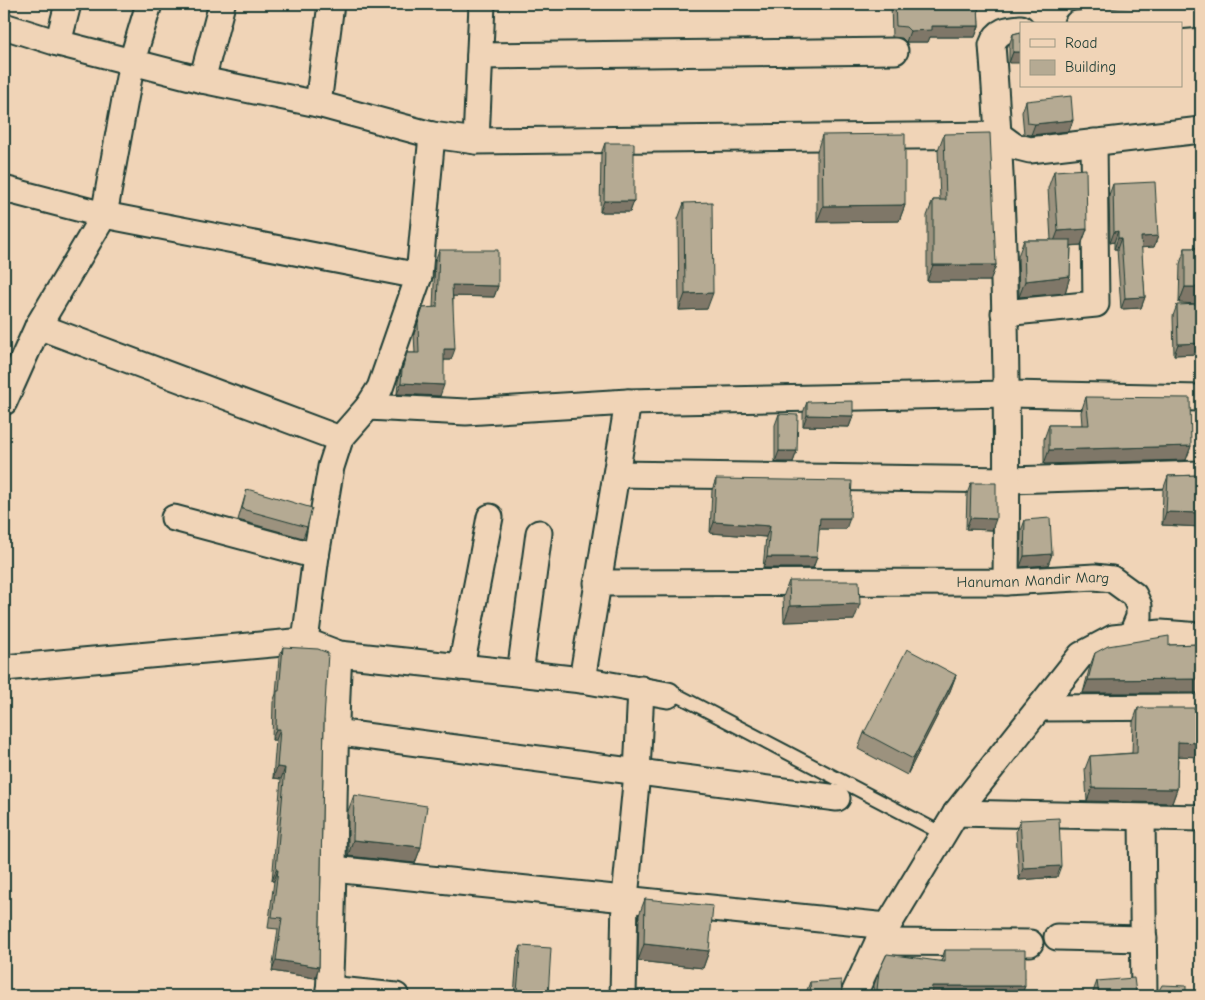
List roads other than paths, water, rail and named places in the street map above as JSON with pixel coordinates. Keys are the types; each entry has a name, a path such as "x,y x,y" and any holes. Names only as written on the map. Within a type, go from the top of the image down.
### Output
{"street":[{"path":"58,43 68,4"},
{"path":"4,402 38,326 104,215 132,61 149,4"},
{"path":"202,80 222,4"},
{"path":"318,104 331,4"},
{"path":"476,141 482,4"},
{"path":"1102,22 1201,14"},
{"path":"4,26 58,43 202,80 318,104 432,135 476,141 999,136 1014,146 1030,150 1201,130"},
{"path":"1006,582 1007,480 1004,313 999,136 992,45 994,38 1002,31 1020,28"},
{"path":"480,56 895,51"},
{"path":"305,641 316,556 331,467 340,439 368,407 380,388 419,276 432,135"},
{"path":"1004,313 1096,304 1094,142"},
{"path":"4,189 104,215 419,276"},
{"path":"38,326 340,439"},
{"path":"368,407 474,412 628,402 1006,394 1201,398"},
{"path":"582,680 628,402"},
{"path":"617,474 1007,480 1201,474"},
{"path":"461,667 490,517"},
{"path":"174,518 316,556"},
{"path":"520,673 539,533"},
{"name":"Hanuman Mandir Marg","path":"597,583 1006,582 1095,577 1112,579 1134,595 1139,606 1139,617 1131,636"},
{"path":"853,996 883,934 956,813 1081,655 1113,638 1160,633 1201,636"},
{"path":"4,668 305,641 339,654 582,680 668,695"},
{"path":"339,654 334,732 333,869 329,992 396,996"},
{"path":"623,996 625,898 637,773 641,689"},
{"path":"1040,708 1201,706"},
{"path":"334,732 837,798"},
{"path":"956,813 1201,818"},
{"path":"1142,818 1144,996"},
{"path":"333,869 625,898 883,934 1030,943"},
{"path":"1057,937 1144,939"}],"lane":[{"path":"668,695 681,697 944,834"}]}
